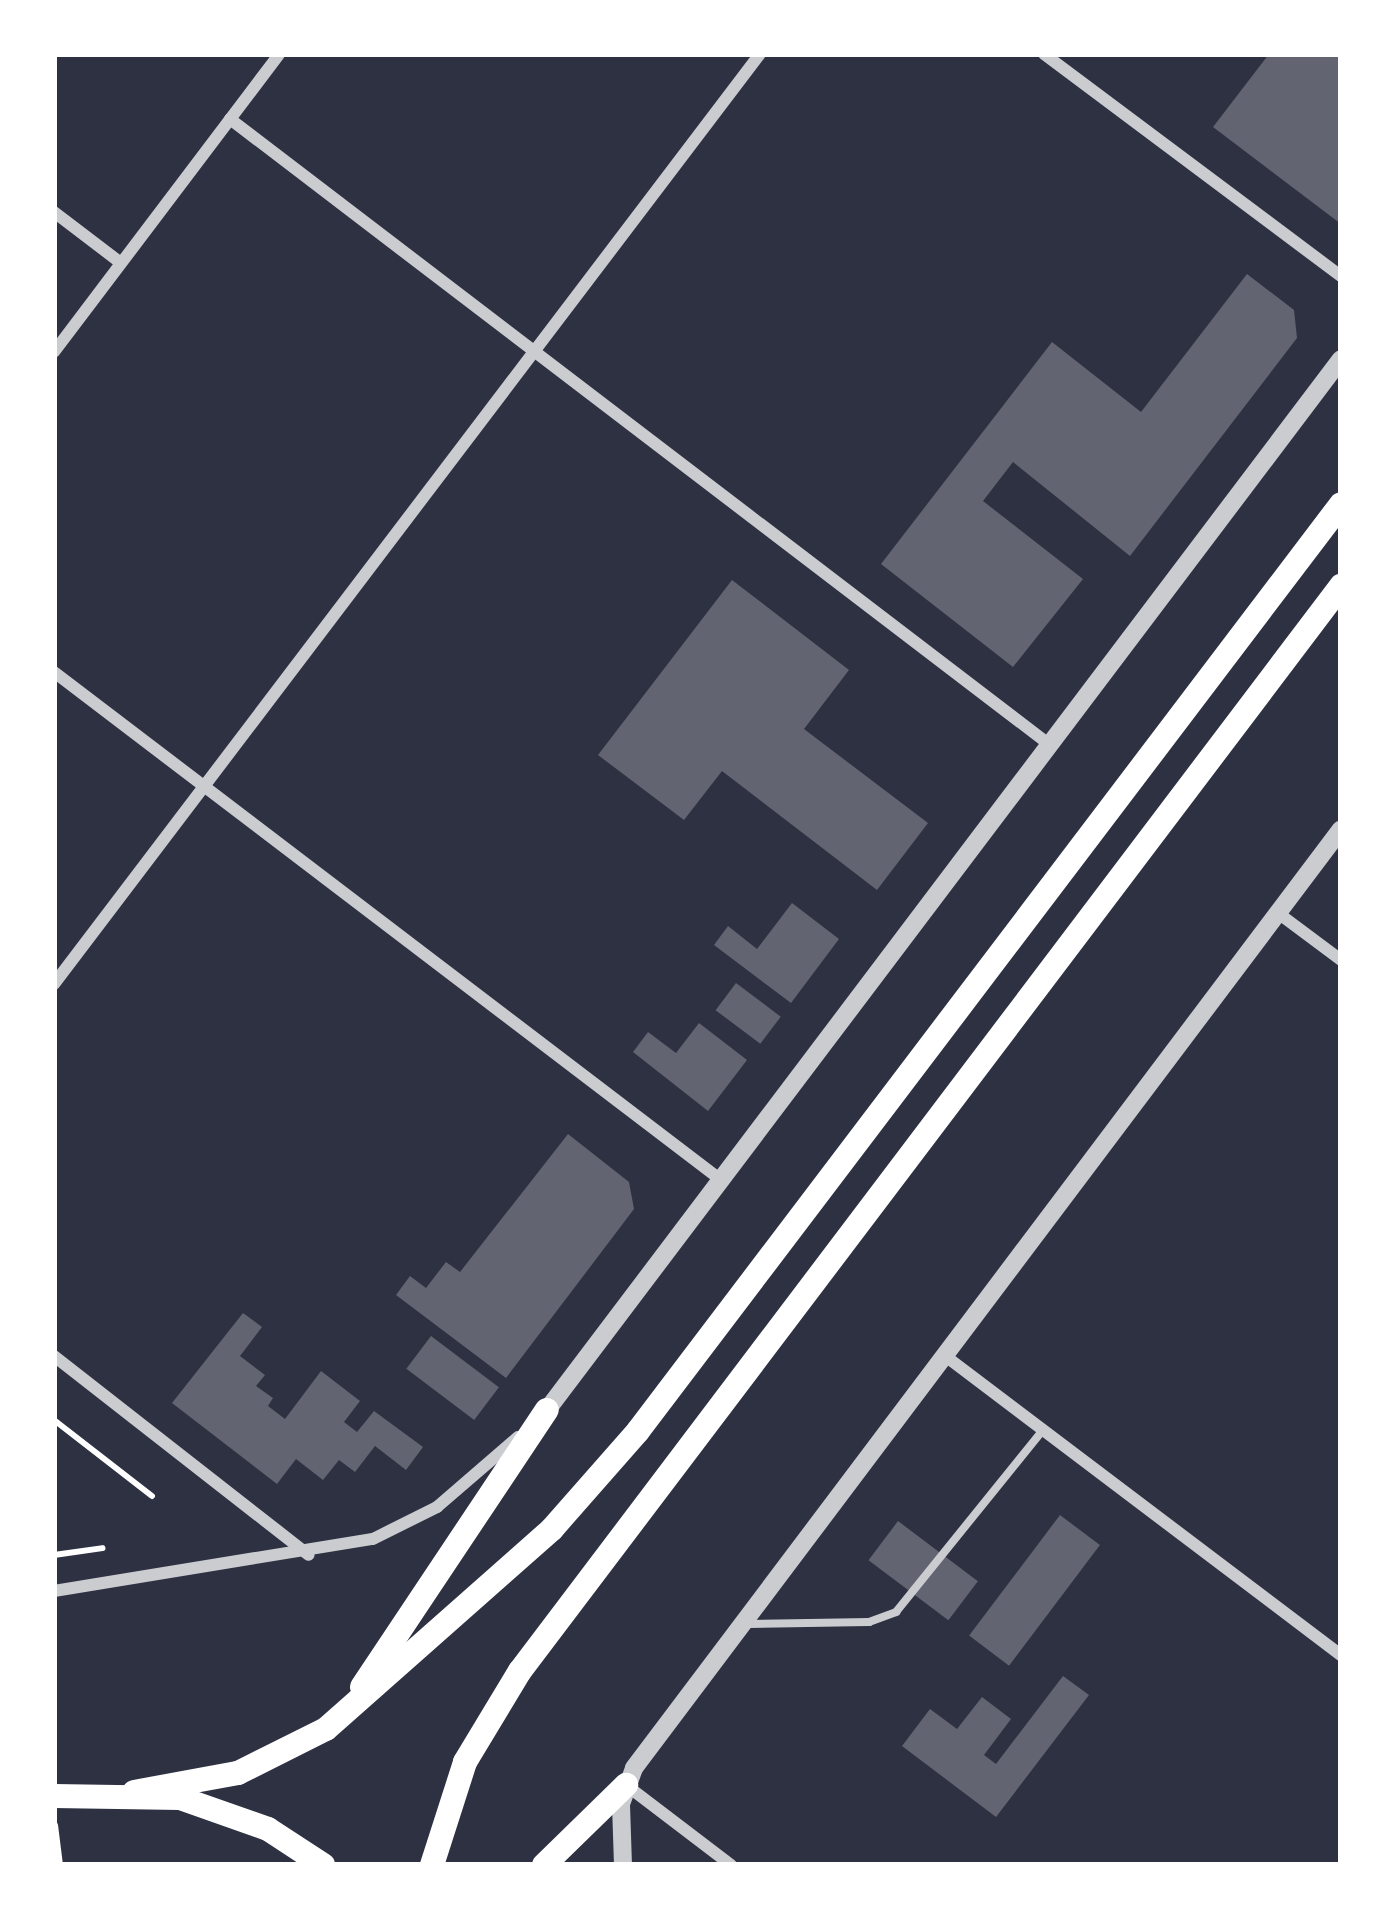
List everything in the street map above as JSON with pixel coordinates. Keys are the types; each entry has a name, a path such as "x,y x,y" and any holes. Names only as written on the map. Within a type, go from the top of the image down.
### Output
{"main road":[{"path":"54,1796 134,1792 238,1773 326,1729 503,1579 595,1483 1341,504"},
{"path":"432,1865 465,1762 520,1671 1341,589"},
{"path":"326,1729 411,1624 547,1410"},
{"path":"544,1865 626,1785"},
{"path":"134,1792 225,1811 323,1865"}],"street":[{"path":"54,352 279,54"},
{"path":"54,984 760,54"},
{"path":"1044,54 1341,276"},
{"path":"230,119 1050,746"},
{"path":"54,212 121,262"},
{"path":"54,1592 309,1555 374,1539 436,1507 547,1410 1341,359"},
{"path":"54,672 721,1180"},
{"path":"623,1865 626,1785 741,1624 1341,829"},
{"path":"1278,913 1341,960"},
{"path":"944,1355 1341,1655"},
{"path":"54,1356 309,1555"},
{"path":"626,1785 731,1865"}],"lane":[{"path":"741,1624 869,1622 896,1612 1043,1430"}],"path":[{"path":"54,1420 152,1496"},
{"path":"54,1555 103,1548"},
{"path":"54,1821 60,1865"}],"building":[{"path":"1269,54 1341,54 1341,224 1213,127"},
{"path":"1247,274 1294,310 1297,338 1130,556 1013,462 983,501 1083,579 1013,667 881,564 1052,342 1141,412"},
{"path":"732,580 849,670 804,729 928,823 877,890 722,771 684,820 598,755"},
{"path":"792,903 839,939 791,1003 714,945 728,926 757,949"},
{"path":"736,983 781,1017 760,1044 716,1010"},
{"path":"699,1023 747,1060 708,1111 633,1052 648,1032 676,1053"},
{"path":"568,1134 629,1182 634,1209 506,1378 396,1295 410,1276 426,1288 446,1262 460,1272"},
{"path":"243,1313 262,1327 240,1356 265,1375 256,1386 273,1398 268,1406 285,1419 321,1371 360,1401 344,1422 357,1432 374,1411 423,1447 406,1470 375,1446 355,1472 339,1460 323,1480 296,1459 277,1484 172,1403"},
{"path":"431,1336 499,1387 474,1420 406,1369"},
{"path":"1060,1515 1100,1545 1009,1666 969,1636"},
{"path":"898,1521 978,1581 948,1620 869,1560"},
{"path":"1063,1676 1089,1695 996,1817 902,1746 930,1709 957,1729 982,1697 1011,1719 984,1755 996,1764"}]}
